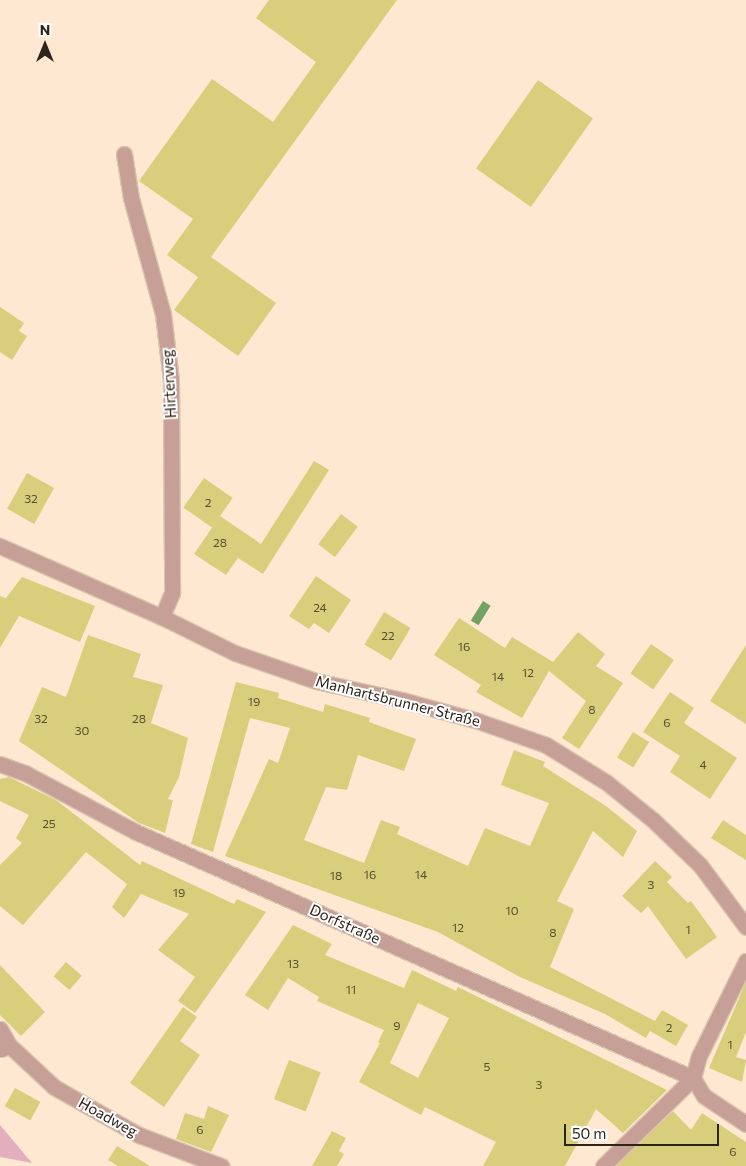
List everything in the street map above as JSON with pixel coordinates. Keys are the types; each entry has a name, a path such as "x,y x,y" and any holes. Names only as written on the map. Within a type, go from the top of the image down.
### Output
{"street":[{"name":"Hirterweg","path":"124,154 131,198 164,314 171,380 172,593 162,617"},
{"name":"Manhartsbrunner Straße","path":"0,546 162,617 235,653 316,681 421,705 546,744 606,782 653,820 700,865 746,927"},
{"name":"Dorfstraße","path":"0,764 25,773 136,832 693,1078"},
{"path":"603,1166 693,1078 699,1056 746,961"},
{"name":"Hoadweg","path":"0,1030 4,1047 54,1088 139,1134 222,1166"},
{"path":"693,1078 704,1096 746,1124"}],"shaded area":[{"path":"483,601 491,606 478,625 471,621"},
{"path":"0,1125 32,1163 0,1157"}],"building":[{"path":"269,0 397,0 211,257 276,303 238,356 174,310 198,277 167,255 193,219 139,181 212,79 273,122 316,62 256,18"},
{"path":"538,80 593,118 531,207 476,168"},
{"path":"0,307 24,323 19,331 27,336 12,360 0,352"},
{"path":"314,461 329,470 263,574 238,558 226,575 194,554 220,516 261,544"},
{"path":"27,473 54,488 34,524 7,509"},
{"path":"204,478 233,498 212,528 183,507"},
{"path":"341,514 358,527 335,557 318,544"},
{"path":"316,576 351,600 329,633 314,623 309,629 289,616"},
{"path":"22,577 95,606 80,642 19,616 0,648 0,596 6,598"},
{"path":"384,612 411,628 391,661 364,645"},
{"path":"459,618 505,648 512,637 553,662 578,632 605,654 596,666 623,683 579,749 562,738 586,701 549,671 522,718 476,692 481,685 434,655"},
{"path":"88,635 141,654 133,677 163,685 151,723 188,738 179,777 168,799 173,800 165,833 139,823 19,741 42,687 66,697"},
{"path":"651,644 674,660 653,690 630,673"},
{"path":"746,645 746,724 710,701"},
{"path":"236,682 279,693 278,698 323,712 325,704 370,718 369,722 416,739 404,771 358,755 347,790 326,787 304,840 364,863 381,820 400,827 397,834 468,866 485,828 530,846 549,803 501,785 514,750 545,762 543,766 606,806 637,831 623,857 593,831 557,901 574,909 550,967 655,1021 662,1010 688,1025 676,1046 650,1031 655,1022 646,1038 605,1014 520,977 438,932 225,856 269,759 278,763 290,728 250,718 213,852 191,844"},
{"path":"670,692 694,708 684,723 737,758 710,799 670,772 680,756 643,732"},
{"path":"633,732 649,742 633,768 617,757"},
{"path":"9,777 56,800 140,865 142,861 234,904 237,899 266,912 195,1013 178,1001 195,977 158,950 189,914 141,894 124,918 112,907 127,884 86,852 23,925 0,906 0,865 22,843 16,838 29,815 0,801 0,779"},
{"path":"723,820 746,835 746,860 711,838"},
{"path":"655,861 672,877 667,882 688,903 691,901 717,937 686,959 648,906 641,913 622,896"},
{"path":"293,925 332,944 325,955 404,988 412,970 456,991 458,987 667,1090 623,1133 596,1109 565,1166 483,1166 496,1142 425,1107 421,1115 359,1082 380,1043 378,1042 384,1030 317,1001 319,997 288,978 268,1010 245,995","holes":["418,1003 449,1018 418,1078 390,1063"]},
{"path":"66,962 82,976 69,990 54,976"},
{"path":"0,965 45,1012 21,1036 0,1015"},
{"path":"746,982 746,1032 736,1057 746,1060 742,1082 709,1068"},
{"path":"183,1007 197,1017 180,1041 200,1055 164,1107 130,1083"},
{"path":"289,1060 321,1072 306,1111 274,1099"},
{"path":"15,1088 40,1102 30,1120 5,1106"},
{"path":"208,1106 229,1115 211,1152 176,1139 185,1113 204,1119"},
{"path":"673,1111 691,1130 702,1113 746,1142 746,1166 616,1166"},
{"path":"332,1131 346,1138 339,1151 344,1154 337,1166 312,1166"},
{"path":"117,1146 150,1166 118,1166 108,1160"}]}
